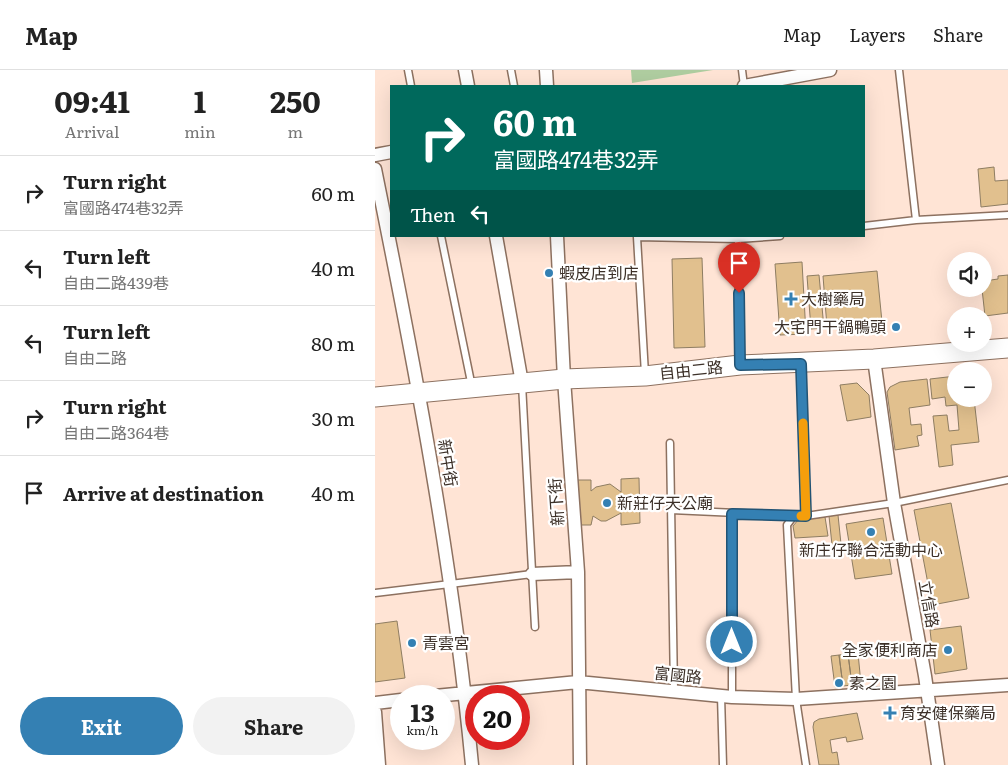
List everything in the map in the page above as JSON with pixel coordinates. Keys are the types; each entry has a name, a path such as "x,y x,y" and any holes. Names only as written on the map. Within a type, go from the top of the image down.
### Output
{"street":[{"path":"465,70 468,85"},
{"path":"546,70 547,85"},
{"path":"749,85 830,70"},
{"path":"375,155 390,152"},
{"name":"新中街","path":"375,169 420,392 451,584 465,693"},
{"path":"496,237 522,383"},
{"name":"新下街","path":"557,237 564,379 577,572 580,765"},
{"name":"自由二路","path":"375,397 564,379 645,376 740,365 801,364 1008,348"},
{"name":"立信路","path":"874,359 894,503 939,765"},
{"path":"532,574 577,572"},
{"name":"富國路","path":"530,687 579,682 674,690 727,697 796,699 1008,685"},
{"name":"富國路","path":"455,694 465,693"},
{"path":"375,703 390,701"},
{"path":"375,712 379,765"},
{"name":"新中街","path":"471,750 472,765"}],"lane":[{"path":"408,70 411,85"},
{"path":"511,70 514,85"},
{"path":"742,70 744,85"},
{"path":"899,70 916,220"},
{"path":"865,226 916,220 1008,215"},
{"path":"441,237 472,388"},
{"path":"645,376 637,237 738,239 772,237"},
{"path":"738,239 740,365"},
{"path":"801,364 806,516"},
{"path":"522,383 535,627"},
{"path":"670,443 674,690"},
{"path":"671,510 793,517 806,516 894,503 1008,480"},
{"path":"723,765 727,697 732,514"},
{"path":"793,517 787,526 796,699 806,765"},
{"path":"375,593 532,574"}],"green space":[{"path":"631,70 713,70 632,83"}],"building":[{"path":"994,167 995,181 1008,180 1008,204 981,207 978,169"},
{"path":"702,258 705,347 674,348 672,259"},
{"name":"大樹藥局","path":"802,262 806,334 780,335 775,264"},
{"path":"877,271 882,322 827,327 823,276"},
{"path":"819,275 824,328 811,329 807,276"},
{"path":"1008,275 1008,313 992,315 992,307 984,307 983,297 992,297 992,280 998,279 998,276"},
{"path":"947,377 947,406 945,397 932,399 930,379"},
{"path":"927,379 930,405 909,408 911,425 921,424 922,435 917,436 919,446 895,450 887,392 890,387 900,382"},
{"path":"857,383 869,395 871,417 847,421 840,385"},
{"path":"957,407 975,407 979,442 951,445 953,465 939,467 933,416 947,415 949,431 959,430"},
{"name":"新莊仔天公廟","path":"639,478 640,523 621,525 621,513 606,521 601,521 593,516 591,525 577,525 574,480 591,480 591,491 596,487 610,484 621,492 621,479"},
{"path":"951,503 969,598 932,605 914,510"},
{"path":"838,515 841,544 832,545 829,516"},
{"path":"825,517 828,536 795,538 793,526 798,520"},
{"path":"883,518 892,574 855,579 846,524"},
{"path":"397,621 405,678 375,682 375,624"},
{"name":"全家便利商店","path":"961,626 967,669 935,674 930,630"},
{"path":"858,653 861,684 852,685 848,654"},
{"path":"848,654 852,685 843,686 839,655"},
{"path":"839,655 843,686 835,687 831,656"},
{"path":"857,713 863,739 847,742 846,737 830,740 832,753 837,752 839,765 819,765 813,727 814,722 819,719"}],"slow traffic":[{"path":"801,516 806,516 803,423"}],"place":[{"name":"蝦皮店到店","path":"549,273"},
{"name":"大樹藥局","path":"791,299"},
{"name":"大宅門干鍋鴨頭","path":"896,327"},
{"name":"新莊仔天公廟","path":"607,503"},
{"name":"新庄仔聯合活動中心","path":"871,532"},
{"name":"青雲宮","path":"412,643"},
{"name":"全家便利商店","path":"948,650"},
{"name":"素之園","path":"839,683"},
{"name":"育安健保藥局","path":"890,713"}],"route":[{"path":"732,642 732,514 806,516 801,364 740,365 739,293"}]}
